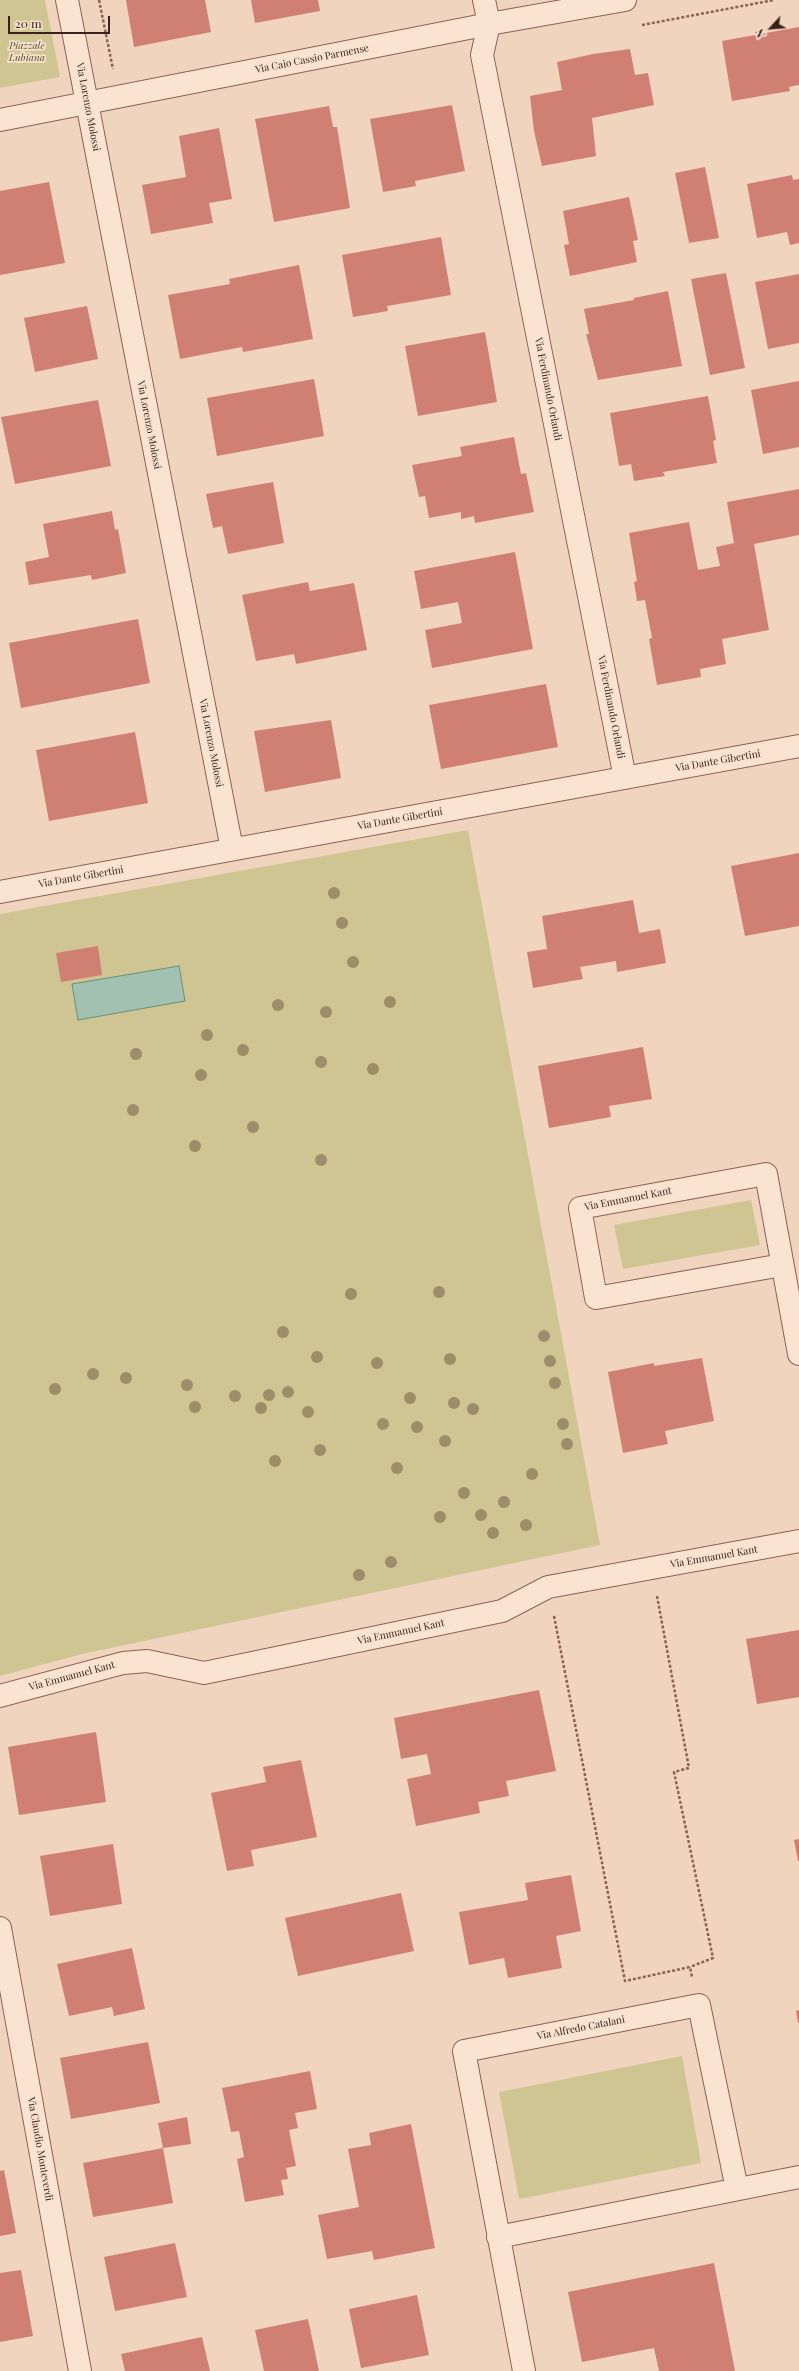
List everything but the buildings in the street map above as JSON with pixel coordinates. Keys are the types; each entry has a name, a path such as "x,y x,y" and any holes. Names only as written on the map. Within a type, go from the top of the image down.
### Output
{"street":[{"name":"Via Lorenzo Molossi","path":"67,0 232,849"},
{"name":"Via Ferdinando Orlandi","path":"484,0 489,24 482,55 626,778"},
{"name":"Via Caio Cassio Parmense","path":"0,120 489,24 625,0"},
{"name":"Via Dante Gibertini","path":"0,892 799,746"},
{"name":"Via Emmanuel Kant","path":"782,1265 596,1298 580,1208 766,1174 799,1354"},
{"name":"Via Emmanuel Kant","path":"0,1696 123,1663 146,1661 204,1674 502,1611 548,1587 799,1541"},
{"name":"Via Claudio Monteverdi","path":"0,1928 80,2371"},
{"path":"699,2005 737,2189"},
{"name":"Via Alfredo Catalani","path":"524,2371 464,2051 699,2005"},
{"path":"498,2237 799,2177"}],"path":[{"path":"99,0 118,98"},
{"path":"548,1587 625,1981 690,1967 713,1958 674,1772 689,1768 652,1568"},
{"path":"690,1967 699,2005"}],"green space":[{"name":"Piazzale Lubiana","path":"0,0 45,0 60,77 0,88"},
{"path":"468,830 600,1545 82,1654 0,1676 0,914"},
{"path":"751,1200 760,1245 623,1269 614,1225"},
{"path":"682,2056 701,2163 519,2199 499,2092"}],"shaded area":[{"path":"179,966 185,1001 78,1020 72,984"}]}
